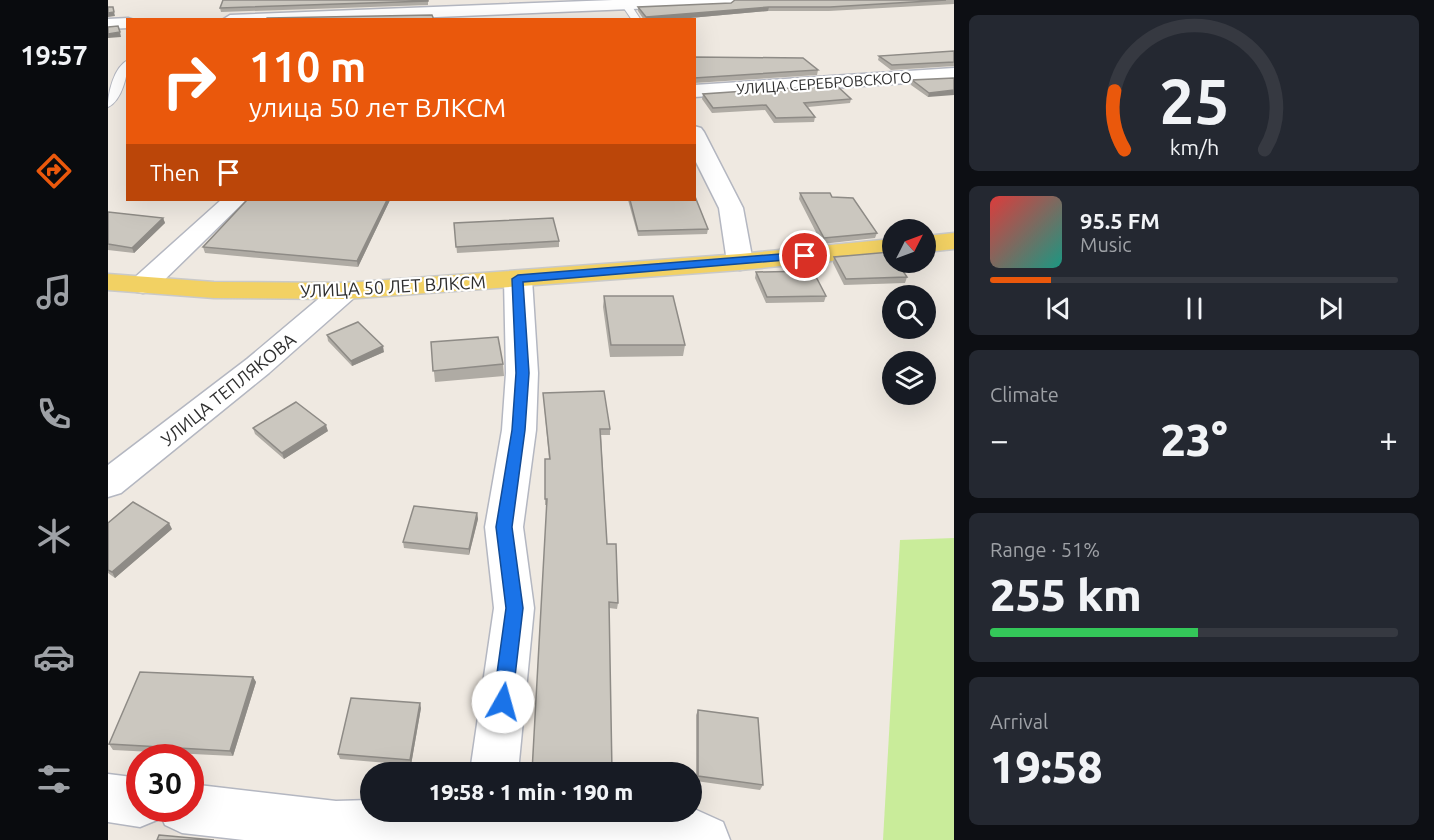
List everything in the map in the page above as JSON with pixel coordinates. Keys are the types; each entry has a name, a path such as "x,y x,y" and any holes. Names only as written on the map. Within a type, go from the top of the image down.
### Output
{"main road":[{"path":"936,243 954,241"},
{"name":"УЛИЦА 50 ЛЕТ ВЛКСМ","path":"108,282 214,290 345,291 740,262 882,248"}],"street":[{"path":"336,17 346,0"},
{"path":"301,18 730,0"},
{"path":"108,24 126,23"},
{"name":"УЛИЦА СЕРЕБРОВСКОГО","path":"696,91 954,74"},
{"path":"696,137 731,208 740,262"},
{"path":"143,285 233,201"},
{"path":"495,762 514,608 504,527 519,430 522,373 518,279"},
{"name":"УЛИЦА ТЕПЛЯКОВА","path":"108,484 258,366 345,291"},
{"path":"108,798 126,801"},
{"path":"204,811 336,826 397,822"},
{"path":"564,822 688,832 705,840"}],"lane":[{"path":"626,4 636,18"},
{"path":"108,103 126,67"}],"green space":[{"path":"954,538 954,840 883,840 900,540"}],"building":[{"path":"223,0 428,0 428,1 220,8"},
{"path":"735,0 946,0 830,7 769,7 646,17 638,7 731,3"},
{"path":"108,7 113,7 114,12 108,13"},
{"path":"432,15 433,18 267,18"},
{"path":"118,26 120,32 108,34 108,27"},
{"path":"954,51 954,62 892,65 879,56"},
{"path":"696,57 803,58 818,70 696,78"},
{"path":"954,78 954,90 929,93 912,80"},
{"path":"836,85 851,99 804,103 815,117 776,118 766,105 713,108 703,94"},
{"path":"800,193 830,193 832,197 853,198 877,233 824,238"},
{"path":"696,199 708,229 638,231 630,201 696,201"},
{"path":"246,201 387,201 357,261 203,247"},
{"path":"108,212 163,218 132,248 108,244"},
{"path":"553,218 559,241 456,247 454,223"},
{"path":"882,253 882,273 904,273 907,277 846,279 834,257"},
{"path":"813,271 826,296 767,297 756,272"},
{"path":"604,296 673,296 685,345 611,345"},
{"path":"358,322 383,346 351,361 327,335"},
{"path":"498,337 503,364 433,371 431,342"},
{"path":"604,391 610,429 600,429 607,544 616,544 618,603 609,602 612,762 533,762 547,499 545,499 545,459 550,459 543,393"},
{"path":"296,402 326,425 282,453 253,428"},
{"path":"133,502 169,523 112,572 108,570 108,523"},
{"path":"414,506 477,513 469,549 403,542"},
{"path":"140,672 253,677 230,751 204,749 204,744 109,744"},
{"path":"351,698 420,703 410,760 338,754"},
{"path":"698,710 758,718 763,785 702,777 702,762 698,762"},
{"path":"159,835 214,840 157,840"}],"route":[{"path":"503,702 514,608 504,527 519,430 522,373 518,279 805,256"}]}
